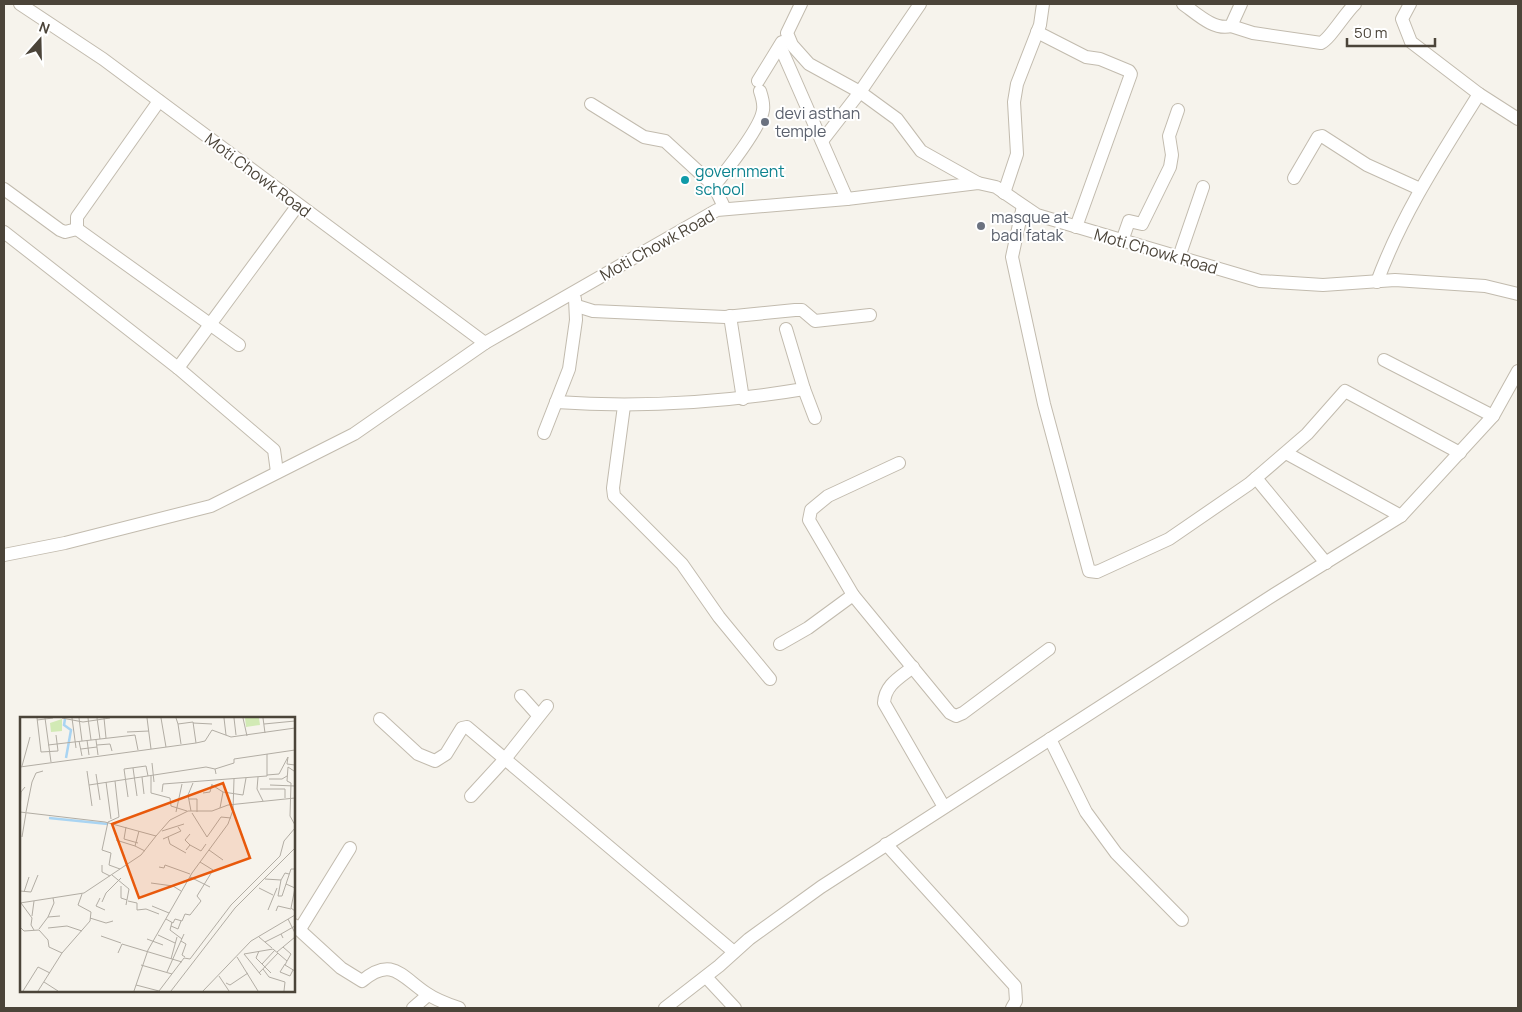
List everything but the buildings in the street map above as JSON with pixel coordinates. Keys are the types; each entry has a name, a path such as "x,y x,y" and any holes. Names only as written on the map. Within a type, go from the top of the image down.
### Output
{"street":[{"name":"Moti Chowk Road","path":"20,4 104,59 485,343 717,210 847,199 978,183 996,187 1037,215 1260,280 1323,285 1395,280 1485,286 1518,294"},
{"path":"714,186 740,152 762,116 763,106 759,86 800,4"},
{"path":"822,141 860,92 920,4"},
{"path":"1004,193 1017,154 1014,102 1017,84 1037,32 1043,4"},
{"path":"1183,4 1213,25 1226,28 1231,26 1268,36 1321,43 1327,40 1344,14 1355,4"},
{"path":"1231,26 1241,4"},
{"path":"1410,4 1402,19 1411,42 1479,94 1518,120"},
{"path":"1037,32 1086,57 1100,59 1129,70 1131,74 1076,227"},
{"path":"787,33 792,45 809,64 860,92 897,119 921,151 978,183"},
{"path":"780,46 847,199"},
{"path":"1377,282 1392,242 1420,189 1479,94"},
{"path":"77,228 77,217 160,101"},
{"path":"591,104 644,137 665,141 714,186 725,209"},
{"path":"1122,241 1129,221 1142,224 1170,168 1172,155 1169,136 1178,110"},
{"path":"1294,178 1318,137 1322,136 1367,165 1420,189"},
{"path":"1179,256 1203,187"},
{"path":"4,189 60,230 65,232 77,228"},
{"path":"178,368 298,205"},
{"path":"1023,206 1012,257 1044,404 1089,570 1097,572 1169,539 1256,478 1307,434 1345,391 1460,453"},
{"path":"77,228 238,345"},
{"path":"4,232 178,368 274,450 277,472"},
{"path":"544,433 569,369 577,306 573,292"},
{"path":"577,306 593,311 730,316 802,310 815,321 870,315"},
{"path":"730,316 743,399"},
{"path":"786,329 804,390 815,418"},
{"path":"4,555 65,543 211,506 354,434 485,343"},
{"path":"1384,360 1493,416"},
{"path":"665,1008 706,977 767,925 886,844 1401,516 1493,416 1518,371"},
{"path":"556,402 624,406 743,399 804,390"},
{"path":"624,406 613,488 614,496 682,564 719,617 770,678"},
{"path":"1286,452 1401,516"},
{"path":"899,463 828,496 811,510 809,520 853,595 950,713 956,716 963,713 1049,649"},
{"path":"1256,478 1326,562"},
{"path":"780,644 808,628 853,595"},
{"path":"913,667 889,686 885,694 884,704 944,807"},
{"path":"471,796 505,759 543,710 521,696"},
{"path":"380,719 418,754 430,760 440,759 452,745 462,728 467,727 734,952"},
{"path":"1050,739 1086,812 1116,853 1182,920"},
{"path":"886,844 1016,986 1016,1001 1012,1008"},
{"path":"350,848 297,927 341,968 362,981 372,972 382,969 393,970 402,973 428,995 459,1008"},
{"path":"706,977 735,1008"},
{"path":"413,1008 428,995"}],"place":[{"name":"devi asthan temple","path":"765,122"},
{"name":"government school","path":"685,180"},
{"name":"masque at badi fatak","path":"981,226"}]}
